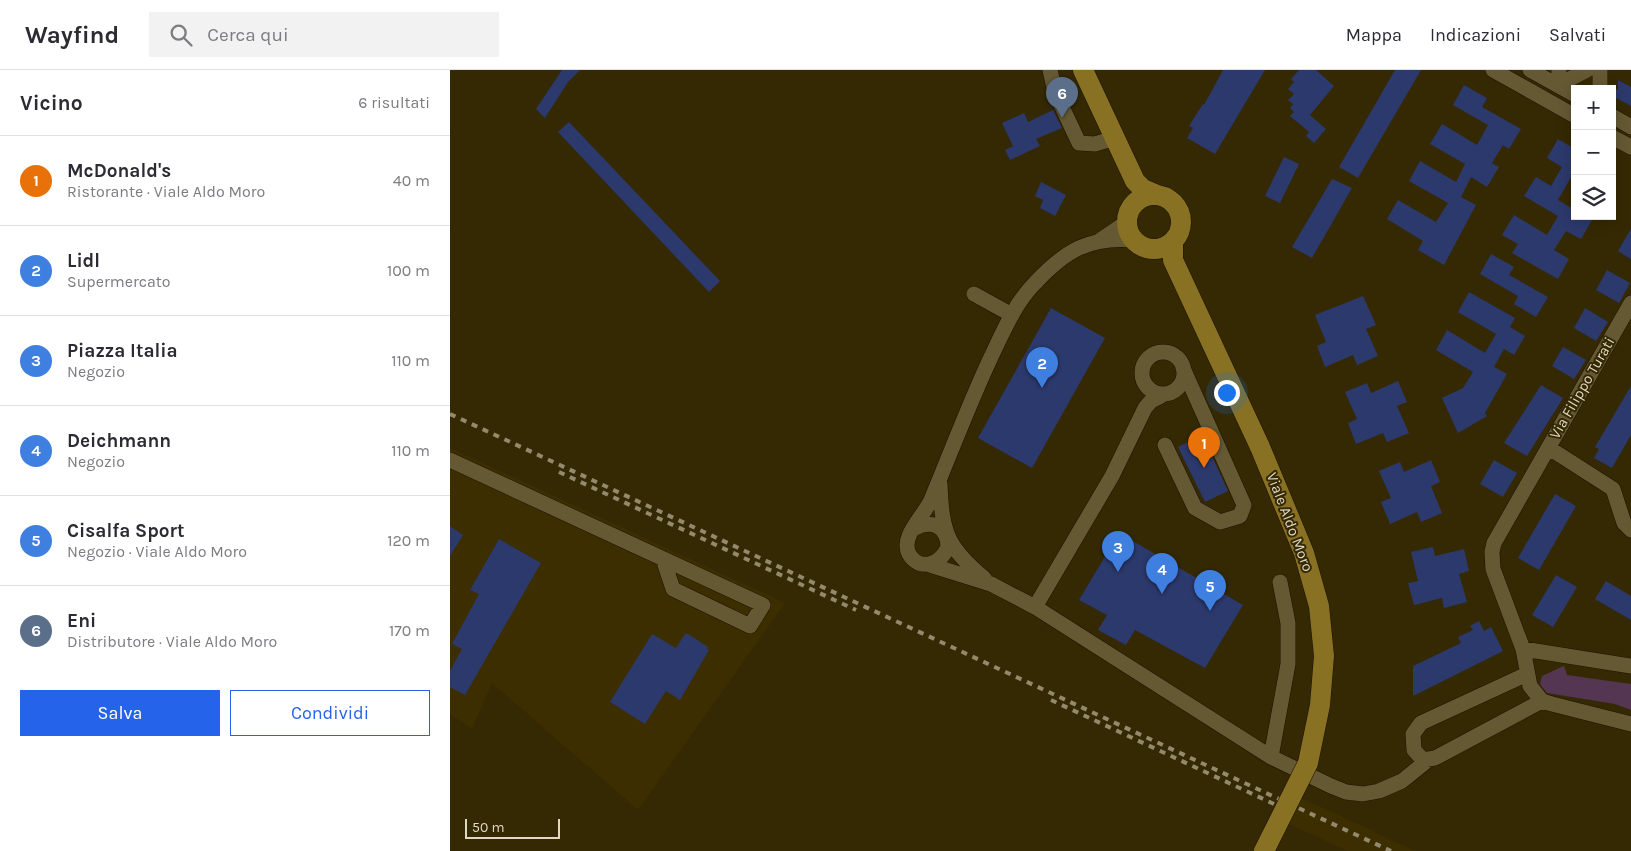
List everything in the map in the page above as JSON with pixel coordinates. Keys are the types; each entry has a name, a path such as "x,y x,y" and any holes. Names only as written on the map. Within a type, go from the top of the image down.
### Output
{"main road":[{"path":"1083,70 1135,181 1143,189 1173,203 1178,210 1180,226 1168,250 1141,245 1134,240 1129,232 1130,210 1135,181"},
{"path":"1130,210 1139,200 1156,195"},
{"name":"Viale Aldo Moro","path":"1168,250 1260,447 1304,553 1319,606 1324,656 1320,706 1308,763 1264,851"}],"street":[{"path":"1050,70 1055,92 1079,143 1095,144 1115,138"},
{"path":"1493,70 1571,114"},
{"path":"1530,70 1571,93"},
{"path":"1558,85 1559,70"},
{"path":"1558,85 1587,70"},
{"path":"1600,70 1600,85"},
{"path":"1616,118 1631,127"},
{"path":"1616,139 1631,147"},
{"path":"1098,242 1124,224 1130,210"},
{"path":"1134,240 1098,242 1076,248 1061,258 1033,284 1012,315 967,409 930,502 908,538 908,552 916,562 991,584 1035,607 1271,757 1346,792 1363,794 1379,791 1402,781 1428,760 1542,701 1631,724"},
{"path":"974,294 1012,315"},
{"name":"Via Filippo Turati","path":"1542,701 1534,693 1527,674 1523,649 1493,569 1492,552 1494,543 1631,303"},
{"path":"1145,408 1143,368 1150,357 1156,354 1163,352 1175,356 1183,368 1244,504 1240,516 1220,522 1195,508 1165,445"},
{"path":"1035,607 1112,476 1145,408 1151,401 1178,388 1184,375 1183,368"},
{"path":"1144,382 1152,391 1165,394"},
{"name":"Via Filippo Turati","path":"1549,448 1613,489 1624,523 1631,530"},
{"path":"450,460 763,605 750,626 673,589 663,559"},
{"path":"930,565 936,563 946,553 948,539 942,518 939,477"},
{"path":"915,528 927,523 934,524 945,532 961,558 991,584"},
{"path":"1271,757 1288,664 1288,623 1280,582"},
{"path":"1523,649 1631,666"},
{"path":"1428,760 1418,757 1413,742 1413,734 1421,723 1527,674"}],"shaded area":[{"path":"450,448 785,603 638,810 492,683 472,729 450,714"},
{"path":"1564,666 1567,675 1631,684 1631,710 1615,704 1547,693 1540,684 1542,676"},
{"path":"1301,799 1415,851 1347,851 1289,824"}],"building":[{"path":"562,70 580,70 568,82 545,118 536,109"},
{"path":"1223,70 1265,70 1215,154 1187,138 1193,128 1189,126 1204,105"},
{"path":"1299,70 1316,70 1334,86 1310,115 1326,129 1314,143 1306,136 1309,132 1290,116 1294,112 1290,108 1293,104 1288,100 1294,94 1288,89 1294,82 1291,79"},
{"path":"1395,70 1421,70 1358,178 1339,167"},
{"path":"1618,80 1631,87 1631,106 1616,98 1616,90 1618,89"},
{"path":"1464,85 1487,98 1482,107 1521,129 1509,149 1503,145 1492,163 1499,167 1487,187 1471,177 1461,197 1476,205 1444,265 1418,250 1423,241 1387,219 1398,200 1436,222 1448,203 1409,181 1420,161 1456,182 1465,164 1430,144 1442,124 1477,145 1488,125 1453,105"},
{"path":"1053,110 1062,128 1036,139 1040,146 1010,160 1005,150 1013,146 1002,123 1024,113 1028,122"},
{"path":"569,122 720,281 709,292 558,132"},
{"path":"1558,139 1571,147 1571,177 1558,200 1571,208 1571,220 1592,220 1581,239 1566,231 1554,250 1569,259 1558,279 1512,253 1518,244 1502,235 1514,215 1547,235 1558,216 1524,196 1536,177 1551,186 1562,167 1547,158"},
{"path":"1284,157 1299,164 1280,203 1265,196"},
{"path":"1332,179 1352,188 1312,258 1292,247"},
{"path":"1041,182 1066,195 1055,216 1040,208 1043,200 1035,196"},
{"path":"1631,229 1631,259 1618,251"},
{"path":"1491,254 1514,267 1509,275 1548,297 1536,317 1514,304 1518,296 1480,274"},
{"path":"1607,270 1630,283 1619,303 1596,290"},
{"path":"1469,292 1515,318 1510,327 1525,336 1514,355 1504,349 1494,367 1507,374 1485,413 1487,416 1458,433 1442,398 1463,388 1473,372 1436,350 1447,330 1485,353 1496,334 1458,312"},
{"path":"1363,296 1376,325 1366,329 1378,356 1357,365 1353,355 1325,367 1317,346 1326,342 1315,315"},
{"path":"1051,308 1105,338 1032,468 978,438"},
{"path":"1585,308 1608,322 1596,341 1574,328"},
{"path":"1563,347 1586,360 1574,379 1552,366"},
{"path":"1398,381 1407,402 1397,406 1409,433 1387,442 1383,433 1356,444 1348,423 1357,419 1345,392 1367,383 1371,393"},
{"path":"1541,385 1563,398 1527,456 1504,443"},
{"path":"1631,386 1631,435 1612,468 1594,458 1599,449 1595,447"},
{"path":"1202,435 1228,491 1205,502 1178,447"},
{"path":"1431,460 1440,482 1431,486 1442,513 1421,522 1417,512 1390,524 1381,502 1391,498 1379,471 1400,462 1404,472"},
{"path":"1494,460 1517,473 1503,497 1480,484"},
{"path":"1555,494 1576,506 1539,570 1518,558"},
{"path":"450,526 463,535 450,556"},
{"path":"1119,533 1243,605 1205,668 1135,630 1126,645 1098,630 1107,615 1079,600"},
{"path":"499,539 541,563 465,695 450,687 450,671 462,649 452,644 479,594 470,590"},
{"path":"1433,547 1435,556 1464,549 1469,571 1459,574 1467,602 1444,608 1442,598 1414,605 1408,583 1418,581 1411,552"},
{"path":"1556,575 1577,587 1553,627 1532,615"},
{"path":"1606,581 1631,596 1631,620 1595,599"},
{"path":"1479,621 1484,631 1491,627 1503,651 1413,696 1413,666 1461,643 1458,637 1473,630 1470,626"},
{"path":"652,634 676,648 685,634 688,634 708,647 707,649 709,650 680,700 666,691 645,724 610,702"}],"railway":[{"path":"450,414 1391,851"},
{"path":"559,472 856,610"},
{"path":"1051,700 1289,811"}],"place":[{"name":"Eni","path":"1062,118"},
{"name":"Lidl","path":"1042,388"},
{"name":"McDonald's","path":"1204,468"},
{"name":"Piazza Italia","path":"1118,572"},
{"name":"Deichmann","path":"1162,594"},
{"name":"Cisalfa Sport","path":"1210,611"}]}
